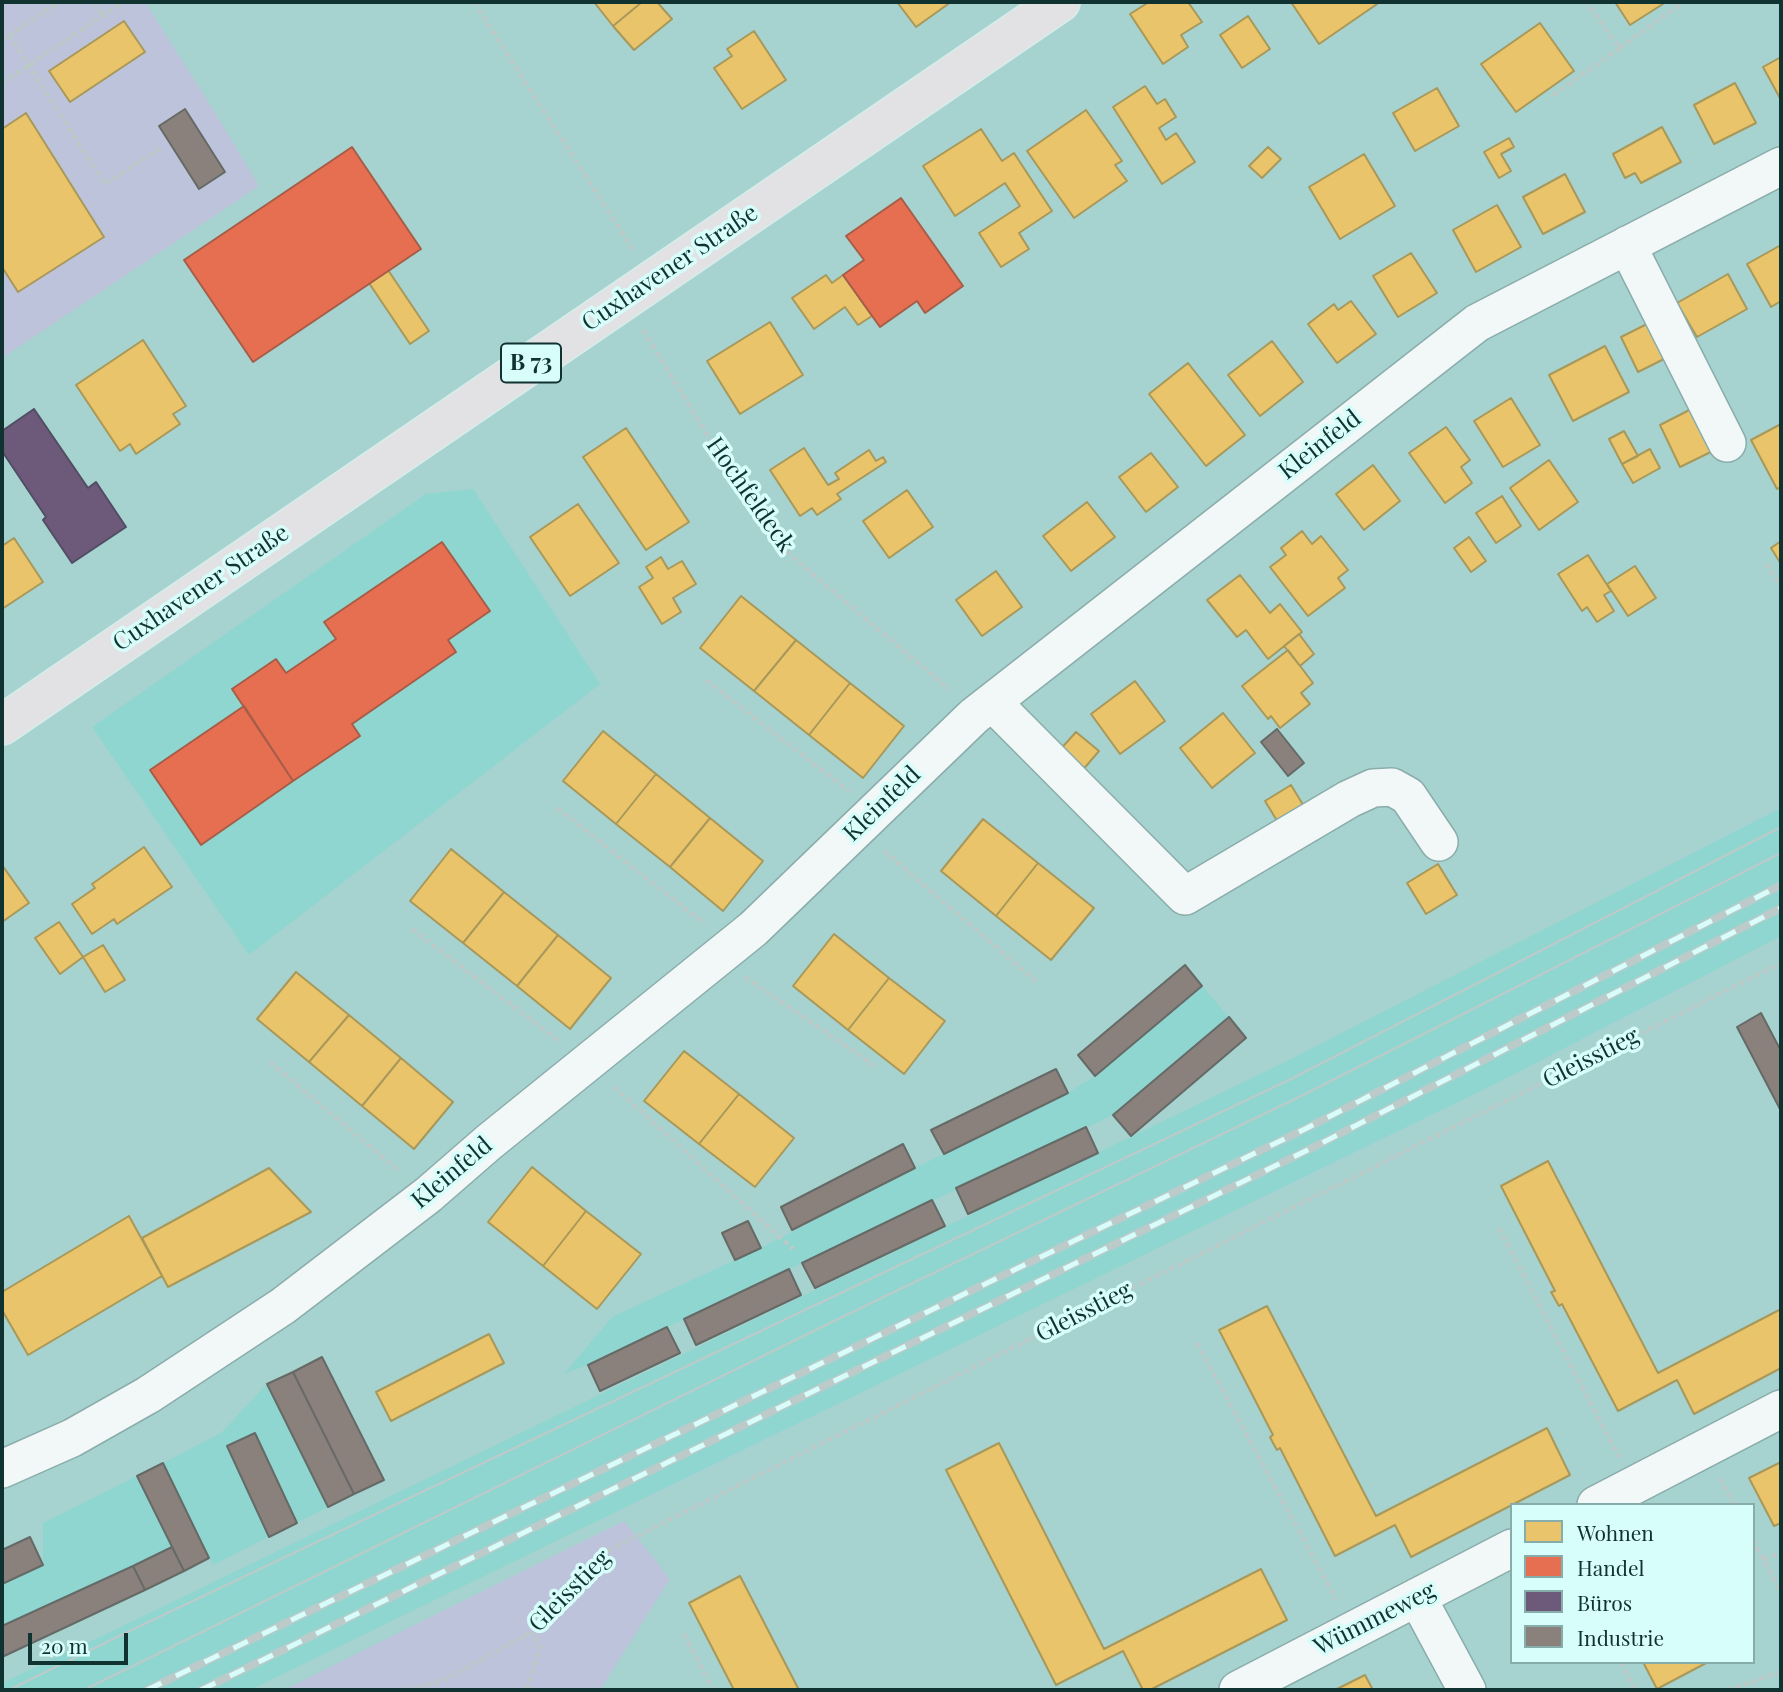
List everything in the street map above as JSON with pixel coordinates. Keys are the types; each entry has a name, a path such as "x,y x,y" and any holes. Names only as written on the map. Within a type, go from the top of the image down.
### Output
{"main road":[{"name":"Cuxhavener Straße","path":"2,725 1060,2"}],"street":[{"name":"Kleinfeld","path":"2,1469 72,1438 148,1395 283,1306 428,1195 489,1142 753,929 983,709 1477,323 1781,166"},
{"path":"1627,245 1727,443"},
{"path":"983,709 1185,896 1349,799 1373,788 1392,787 1408,796 1439,842"},
{"path":"1600,1503 1781,1409"},
{"name":"Wümmeweg","path":"1238,1690 1510,1549"},
{"path":"1417,1597 1468,1690"}],"path":[{"path":"2,40 59,2"},
{"path":"94,2 103,16"},
{"path":"2,83 124,2"},
{"name":"Hochfeldeck","path":"474,2 637,290 650,341 762,521 790,555 951,691 983,709"},
{"path":"1586,2 1620,48"},
{"path":"1553,95 1683,2"},
{"path":"9,35 105,184 161,148"},
{"path":"1766,564 1781,587"},
{"path":"706,680 867,820 1038,983"},
{"path":"557,808 724,952 875,1066"},
{"path":"412,929 587,1063 793,1248"},
{"name":"Gleisstieg","path":"410,1690 446,1679 531,1632 544,1621 592,1564 611,1549 1781,963"},
{"path":"270,1062 428,1195"},
{"path":"1499,1228 1634,1485"},
{"path":"1197,1343 1353,1630"},
{"path":"1755,1544 1781,1592"},
{"path":"1764,1560 1781,1552"},
{"path":"527,1690 540,1646 531,1632"},
{"path":"684,1634 713,1690"},
{"path":"1622,1664 1635,1690"},
{"path":"1728,1690 1781,1672"}],"shaded area":[{"path":"2,2 145,2 259,186 2,358"},
{"path":"473,489 600,684 249,955 92,727 426,494"},
{"path":"1781,808 1781,936 1499,1082 250,1690 2,1690 2,1683 1287,1061"},
{"path":"1202,986 1229,1017 1113,1115 588,1365 565,1373 612,1317 761,1248 1068,1093 1095,1076"},
{"path":"267,1384 328,1507 213,1565 163,1463 221,1433"},
{"path":"137,1476 171,1547 2,1626 2,1584 43,1565 43,1523"},
{"path":"624,1521 670,1579 600,1690 284,1690"}],"building: Wohnen":[{"path":"594,2 642,2 613,26"},
{"path":"642,2 657,2 672,19 634,50 613,26"},
{"path":"897,2 951,2 916,27"},
{"path":"1149,2 1188,2 1202,22 1181,35 1188,47 1163,64 1130,14"},
{"path":"1291,2 1380,2 1319,44"},
{"path":"1615,2 1666,2 1630,25"},
{"path":"1248,16 1270,49 1242,68 1220,35"},
{"path":"124,21 145,52 70,102 49,71"},
{"path":"1540,23 1574,71 1516,112 1481,64"},
{"path":"754,31 786,80 742,109 714,68 732,56 727,49"},
{"path":"1781,57 1781,100 1763,67"},
{"path":"1735,83 1756,123 1714,144 1694,105"},
{"path":"1145,86 1157,104 1165,99 1176,117 1159,128 1166,140 1176,133 1195,162 1162,184 1113,107"},
{"path":"1437,88 1459,126 1415,151 1393,113"},
{"path":"1086,110 1122,161 1115,165 1127,181 1074,218 1027,151"},
{"path":"26,113 104,237 18,292 2,267 2,129"},
{"path":"1662,127 1681,162 1641,183 1635,173 1625,178 1613,154"},
{"path":"981,129 1002,161 1014,153 1052,211 1019,233 1029,249 1001,267 979,233 1020,206 1005,183 955,216 923,166"},
{"path":"1509,138 1514,147 1501,154 1511,171 1499,178 1484,152"},
{"path":"1268,147 1281,159 1262,178 1249,166"},
{"path":"1364,154 1395,206 1340,239 1309,187"},
{"path":"1565,174 1585,212 1543,234 1523,197"},
{"path":"1497,205 1521,247 1476,272 1453,230"},
{"path":"1781,245 1781,301 1771,307 1747,264"},
{"path":"1411,253 1437,293 1398,317 1373,276"},
{"path":"388,270 429,331 410,344 369,283"},
{"path":"1728,274 1747,309 1697,337 1677,303"},
{"path":"826,275 832,283 843,275 872,316 858,325 845,307 814,329 792,298"},
{"path":"1351,301 1376,334 1337,363 1308,324 1334,304 1338,310"},
{"path":"1661,317 1678,352 1638,372 1621,337"},
{"path":"770,322 803,375 740,414 707,361"},
{"path":"143,340 186,406 173,414 180,424 136,454 130,444 120,451 76,385"},
{"path":"1272,341 1303,382 1260,416 1228,375"},
{"path":"1605,346 1629,392 1573,421 1549,375"},
{"path":"1188,363 1245,435 1206,466 1149,394"},
{"path":"1511,398 1540,445 1503,467 1474,421"},
{"path":"1701,404 1721,447 1680,467 1660,425"},
{"path":"1781,424 1781,487 1777,489 1751,440"},
{"path":"1446,427 1470,460 1461,467 1472,483 1445,503 1409,453"},
{"path":"626,428 689,522 646,550 583,457"},
{"path":"1624,431 1638,456 1622,464 1609,439"},
{"path":"804,448 828,485 839,479 835,473 869,450 876,461 883,457 886,462 837,494 841,499 817,515 812,508 800,516 770,470"},
{"path":"1650,449 1660,468 1633,483 1622,464"},
{"path":"1151,453 1178,487 1146,512 1119,477"},
{"path":"1549,460 1578,502 1539,530 1510,488"},
{"path":"1373,465 1400,501 1364,530 1336,494"},
{"path":"907,490 933,527 889,558 863,521"},
{"path":"1502,496 1521,526 1496,543 1476,513"},
{"path":"1087,502 1115,537 1071,571 1043,536"},
{"path":"578,504 619,563 570,596 530,537"},
{"path":"1302,531 1312,544 1321,536 1348,570 1338,578 1345,588 1308,616 1270,567 1286,555 1281,548"},
{"path":"1469,537 1486,561 1471,572 1454,548"},
{"path":"14,538 43,582 2,609 2,546"},
{"path":"1781,541 1781,564 1771,548"},
{"path":"1588,555 1611,591 1604,595 1614,611 1597,622 1587,607 1582,611 1558,574"},
{"path":"661,557 668,569 682,561 696,584 673,598 681,612 662,624 639,587 653,578 646,567"},
{"path":"1635,566 1656,598 1628,616 1607,584"},
{"path":"996,571 1022,607 982,636 956,600"},
{"path":"1240,575 1270,613 1280,604 1302,632 1268,659 1246,630 1237,637 1207,600"},
{"path":"741,596 796,640 754,691 700,648"},
{"path":"1299,634 1314,654 1300,666 1284,646"},
{"path":"796,640 850,683 809,735 754,691"},
{"path":"1288,650 1313,683 1301,693 1310,704 1280,728 1271,716 1268,719 1242,686"},
{"path":"1135,681 1165,721 1120,754 1091,714"},
{"path":"850,683 904,726 863,778 809,735"},
{"path":"1223,713 1255,753 1212,788 1180,748"},
{"path":"603,731 656,774 616,824 563,781"},
{"path":"1076,732 1099,751 1081,772 1058,752"},
{"path":"656,774 710,818 670,867 616,824"},
{"path":"1291,785 1305,808 1279,824 1265,801"},
{"path":"710,818 763,861 723,911 670,867"},
{"path":"983,819 1038,863 996,916 941,871"},
{"path":"144,847 172,887 117,924 114,919 92,934 72,904 95,888 92,884"},
{"path":"451,849 504,892 463,943 410,901"},
{"path":"1038,863 1094,908 1051,960 996,916"},
{"path":"1438,864 1457,895 1426,914 1407,883"},
{"path":"2,865 29,903 2,922"},
{"path":"504,892 558,935 517,986 463,943"},
{"path":"59,922 83,957 60,974 35,938"},
{"path":"834,934 889,978 848,1030 793,986"},
{"path":"558,935 611,978 570,1029 517,986"},
{"path":"103,945 125,980 105,992 83,957"},
{"path":"296,972 349,1015 309,1062 257,1019"},
{"path":"889,978 945,1021 904,1074 848,1030"},
{"path":"349,1015 401,1058 362,1106 309,1062"},
{"path":"684,1051 739,1094 699,1144 644,1101"},
{"path":"401,1058 453,1102 414,1149 362,1106"},
{"path":"739,1094 794,1138 755,1187 699,1144"},
{"path":"1548,1161 1658,1373 1781,1309 1781,1368 1694,1414 1677,1380 1618,1411 1562,1304 1559,1306 1551,1292 1555,1291 1501,1186"},
{"path":"532,1167 586,1211 543,1266 488,1222"},
{"path":"269,1168 311,1212 168,1287 142,1238"},
{"path":"586,1211 641,1254 597,1309 543,1266"},
{"path":"129,1216 162,1276 28,1355 2,1310 2,1292"},
{"path":"1267,1306 1376,1516 1547,1428 1570,1475 1516,1503 1510,1503 1510,1506 1411,1557 1395,1525 1335,1556 1280,1448 1277,1450 1273,1443 1270,1437 1273,1435 1219,1330"},
{"path":"489,1334 504,1363 391,1421 376,1392"},
{"path":"999,1443 1104,1649 1261,1569 1287,1620 1150,1690 1143,1690 1123,1651 1056,1685 946,1470"},
{"path":"1781,1462 1781,1523 1774,1526 1749,1478"},
{"path":"740,1576 799,1690 734,1690 689,1603"},
{"path":"1644,1664 1704,1664 1657,1689"},
{"path":"1365,1675 1373,1690 1335,1690"}],"building: Handel":[{"path":"352,147 421,249 253,362 184,260"},
{"path":"901,198 963,286 925,313 917,301 880,327 843,275 864,260 846,236"},
{"path":"442,542 490,611 448,640 456,652 352,724 360,736 293,781 232,689 276,659 286,673 336,639 324,622"},
{"path":"244,706 293,781 201,845 150,770"}],"building: Büros":[{"path":"34,409 88,488 96,482 126,527 72,563 43,520 46,517 2,451 2,431"}],"building: Industrie":[{"path":"185,109 225,172 199,189 159,126"},
{"path":"1277,729 1304,763 1288,776 1261,742"},
{"path":"1185,965 1202,986 1095,1076 1078,1055"},
{"path":"1761,1013 1781,1051 1781,1111 1737,1027"},
{"path":"1229,1017 1246,1038 1131,1136 1113,1115"},
{"path":"1056,1069 1068,1093 944,1154 931,1130"},
{"path":"1086,1127 1098,1153 968,1214 956,1188"},
{"path":"903,1144 915,1168 792,1230 781,1207"},
{"path":"932,1200 945,1226 815,1288 802,1263"},
{"path":"748,1221 761,1248 735,1260 722,1233"},
{"path":"789,1269 801,1295 696,1345 684,1319"},
{"path":"667,1327 680,1353 600,1391 588,1365"},
{"path":"322,1357 384,1480 354,1494 293,1372"},
{"path":"293,1372 354,1494 328,1507 267,1384"},
{"path":"255,1433 297,1523 269,1537 227,1446"},
{"path":"163,1463 209,1558 184,1571 137,1476"},
{"path":"30,1537 43,1565 2,1584 2,1550"},
{"path":"172,1547 184,1571 145,1590 133,1566"},
{"path":"133,1566 145,1590 2,1657 2,1626"}],"tram line":[{"path":"9,1690 1291,1079 1781,827"},
{"path":"84,1690 836,1320 1299,1097 1781,853"}],"railway":[{"path":"147,1690 1307,1128 1781,885"},
{"path":"201,1690 1316,1146 1781,908"}]}
